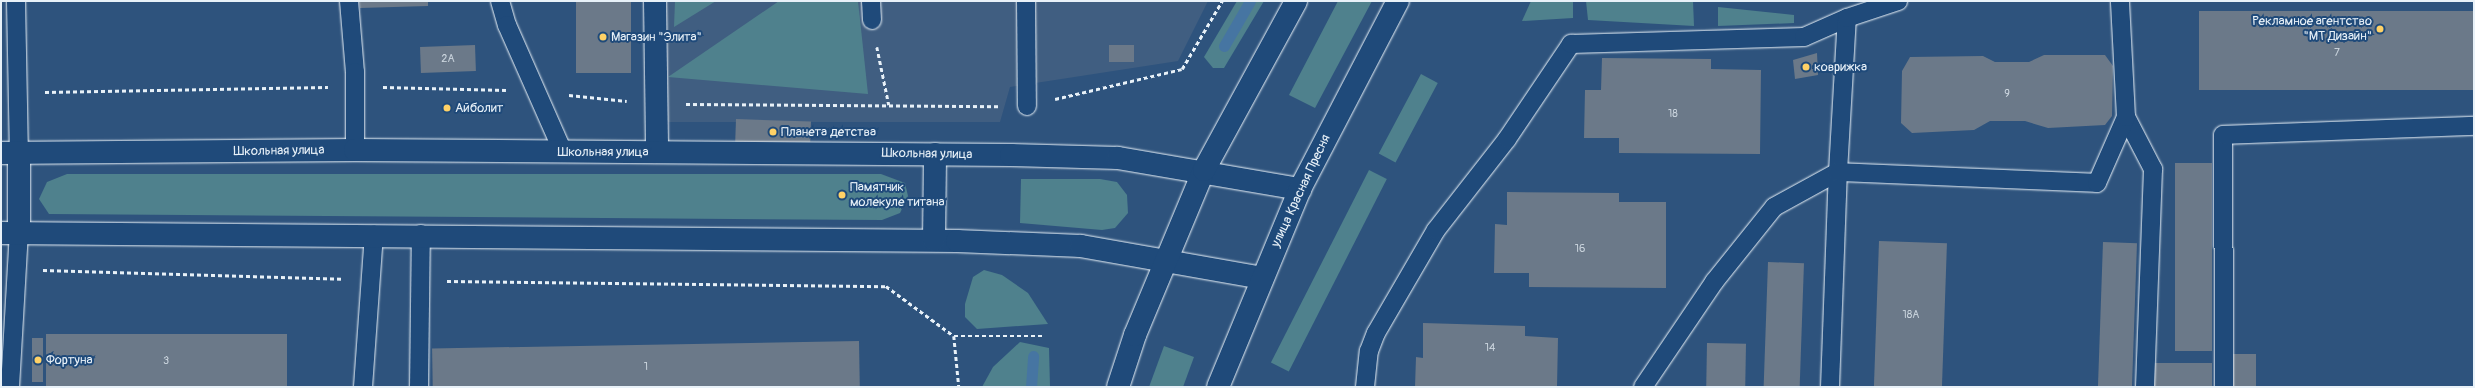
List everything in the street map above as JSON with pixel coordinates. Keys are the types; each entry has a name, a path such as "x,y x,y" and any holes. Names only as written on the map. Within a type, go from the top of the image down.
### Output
{"street":[{"path":"655,1 657,152"},
{"path":"1118,387 1166,259 1204,170 1296,1"},
{"name":"улица Красная Пресня","path":"1218,387 1300,189 1398,1"},
{"name":"Школьная улица","path":"10,153 355,150 934,154 1118,158 1204,170 1300,189"},
{"path":"10,153 10,233 421,234 934,240 1080,246 1166,259 1262,278"},
{"path":"934,154 934,240"}],"lane":[{"path":"10,153 16,1"},
{"path":"349,1 355,72 355,150"},
{"path":"500,1 507,26 563,152"},
{"path":"871,1 872,20"},
{"path":"1026,1 1027,106"},
{"path":"1365,387 1369,351 1376,334 1436,230 1507,139 1571,44 1804,37 1847,18 1898,1"},
{"path":"2120,1 2126,117 2153,169 2145,387"},
{"path":"1830,387 1838,172 1847,18"},
{"path":"1643,387 1714,282 1774,207 1838,172 2097,183 2126,117"},
{"path":"2224,387 2224,135 2474,126"},
{"path":"10,233 17,269 10,387"},
{"path":"363,387 374,234"},
{"path":"419,387 421,234"}],"path":[{"path":"1027,106 1182,69 1222,1"},
{"path":"872,20 889,105"},
{"path":"17,269 371,280"},
{"path":"420,280 886,286 954,336 1045,336"},
{"path":"954,336 959,387"}],"shaded area":[{"path":"665,1 1208,1 1178,61 1010,87 1000,122 665,122"}],"green space":[{"path":"675,1 716,1 674,27"},
{"path":"779,1 858,1 868,94 668,77"},
{"path":"1237,1 1264,1 1224,68 1213,68 1204,57"},
{"path":"1338,1 1372,1 1315,108 1289,95"},
{"path":"1531,1 1573,1 1573,18 1522,21"},
{"path":"1586,1 1693,1 1694,26 1588,20"},
{"path":"1718,7 1794,15 1794,23 1718,26"},
{"path":"1421,74 1438,83 1396,162 1379,153"},
{"path":"1369,170 1387,179 1289,372 1271,362"},
{"path":"67,174 881,174 905,183 908,196 900,213 882,220 49,214 39,199 47,182"},
{"path":"1021,179 1100,179 1117,182 1127,195 1128,213 1115,228 1102,230 1020,223"},
{"path":"984,270 1002,275 1028,293 1048,324 977,329 965,317 965,304 973,277"},
{"path":"1020,342 1049,348 1050,387 982,387 993,367"},
{"path":"1164,346 1194,357 1183,387 1149,387"}],"building":[{"path":"359,1 428,1 428,6 360,8"},
{"name":"Магазин \"Элита\"","path":"576,1 631,1 631,73 576,73"},
{"path":"2199,11 2474,11 2474,90 2199,90"},
{"name":"Айболит","path":"475,45 476,71 421,73 420,47"},
{"path":"1109,45 1134,45 1134,62 1109,62"},
{"name":"коврижка","path":"1817,53 1818,75 1795,79 1793,60"},
{"path":"2044,55 2105,55 2113,66 2112,116 2105,125 2048,128 2025,121 1990,121 1974,130 1912,133 1901,123 1902,71 1910,57 1983,56 1995,62 2029,62"},
{"path":"1602,58 1711,59 1711,69 1761,70 1760,154 1619,153 1619,138 1584,138 1585,90 1601,90"},
{"name":"Планета детства","path":"736,119 811,122 810,146 735,143"},
{"path":"2175,163 2212,163 2212,351 2175,351"},
{"path":"1507,192 1619,193 1619,202 1666,202 1666,288 1529,287 1529,273 1494,273 1495,224 1507,225"},
{"path":"1879,241 1947,243 1942,387 1874,387"},
{"path":"2103,242 2137,243 2132,387 2098,387"},
{"path":"1768,262 1804,263 1800,387 1764,387"},
{"path":"1423,323 1525,326 1525,336 1558,338 1557,387 1415,387 1416,357 1423,358"},
{"path":"46,334 287,334 287,387 46,387"},
{"name":"Фортуна","path":"32,338 43,338 43,382 32,382"},
{"path":"859,341 860,387 433,387 432,348"},
{"path":"1707,343 1746,344 1745,387 1706,387"},
{"path":"2231,354 2256,354 2256,387 2231,387"},
{"path":"2153,363 2212,363 2212,387 2153,387"}],"waterway":[{"path":"1224,46 1250,1"},
{"path":"1031,387 1033,356"}],"place":[{"name":"Рекламное агентство \"МТ Дизайн\"","path":"2380,29"},
{"name":"Магазин \"Элита\"","path":"603,37"},
{"name":"коврижка","path":"1806,67"},
{"name":"Айболит","path":"447,108"},
{"name":"Планета детства","path":"773,132"},
{"name":"Памятник молекуле титана","path":"842,195"},
{"name":"Фортуна","path":"38,360"}]}
